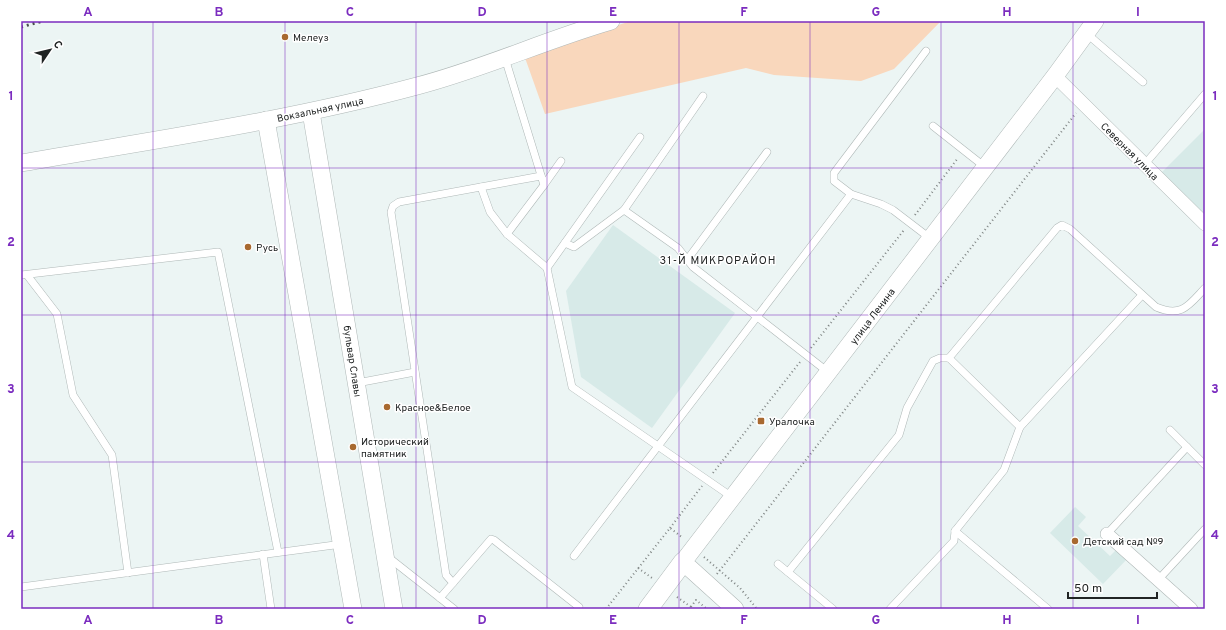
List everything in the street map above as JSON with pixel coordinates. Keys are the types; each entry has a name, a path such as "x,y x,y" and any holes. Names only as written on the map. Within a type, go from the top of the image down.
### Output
{"main road":[{"name":"улица Ленина","path":"648,609 689,555"}],"street":[{"name":"Вокзальная улица","path":"21,163 311,112 418,86 506,58 589,27 611,21"},
{"name":"улица Ленина","path":"689,555 986,167 1090,27"},
{"name":"Северная улица","path":"1055,76 1205,224"},
{"name":"бульвар Славы","path":"311,112 394,609"},
{"path":"266,120 353,609"},
{"path":"1107,534 1191,609"},
{"path":"689,555 735,609"}],"lane":[{"path":"1090,27 1143,82"},
{"path":"926,51 834,173 834,181 851,194 882,204 893,210 931,239"},
{"path":"506,58 544,185"},
{"path":"1144,165 1205,94"},
{"path":"565,243 574,248 624,210 703,96"},
{"path":"932,126 986,167"},
{"path":"547,268 640,136"},
{"path":"687,260 766,152"},
{"path":"508,234 561,161"},
{"path":"453,583 446,575 391,212 393,206 399,202 541,176"},
{"path":"481,187 490,212 508,234 547,268 572,387 733,498"},
{"path":"574,556 851,194"},
{"path":"624,210 678,248 693,267 828,373"},
{"path":"949,358 1057,228 1062,225 1070,228 1156,307 1168,312 1187,307 1205,288"},
{"path":"24,275 218,252 278,552"},
{"path":"24,275 57,314 73,395 112,455 128,573"},
{"path":"890,609 954,541 955,531 1004,470 1020,427 1142,294"},
{"path":"788,572 899,435 908,408 933,361 940,358 949,358 1020,427"},
{"path":"356,383 415,372"},
{"path":"1170,430 1205,465"},
{"path":"1107,534 1187,448"},
{"path":"1158,580 1205,529"},
{"path":"955,531 1048,609"},
{"path":"440,598 491,539 579,607"},
{"path":"21,587 342,544"},
{"path":"263,554 271,609"},
{"path":"385,555 454,609"},
{"path":"778,564 834,609"}],"path":[{"path":"720,571 1083,104"},
{"path":"606,609 806,355 964,150"},
{"path":"670,528 689,555 720,571 740,588 757,609"},
{"path":"638,568 656,582"},
{"path":"672,594 690,608 696,600 707,609"}],"shaded area":[{"path":"631,21 941,21 894,69 861,81 774,75 746,68 545,114 524,55"},
{"path":"1205,129 1205,216 1161,173"},
{"path":"613,225 735,313 652,428 581,377 566,291"},
{"name":"Детский сад №9","path":"1075,507 1086,517 1078,526 1110,556 1118,548 1128,558 1103,584 1050,533"}],"railway":[{"path":"21,27 43,21"}],"place":[{"name":"Мелеуз","path":"285,37"},
{"name":"Русь","path":"248,247"},
{"name":"Красное&Белое","path":"387,407"},
{"name":"Уралочка","path":"761,421"},
{"name":"Исторический памятник","path":"353,447"},
{"name":"Детский сад №9","path":"1075,541"}],"district":[{"name":"31-Й МИКРОРАЙОН","path":"718,260"}]}
